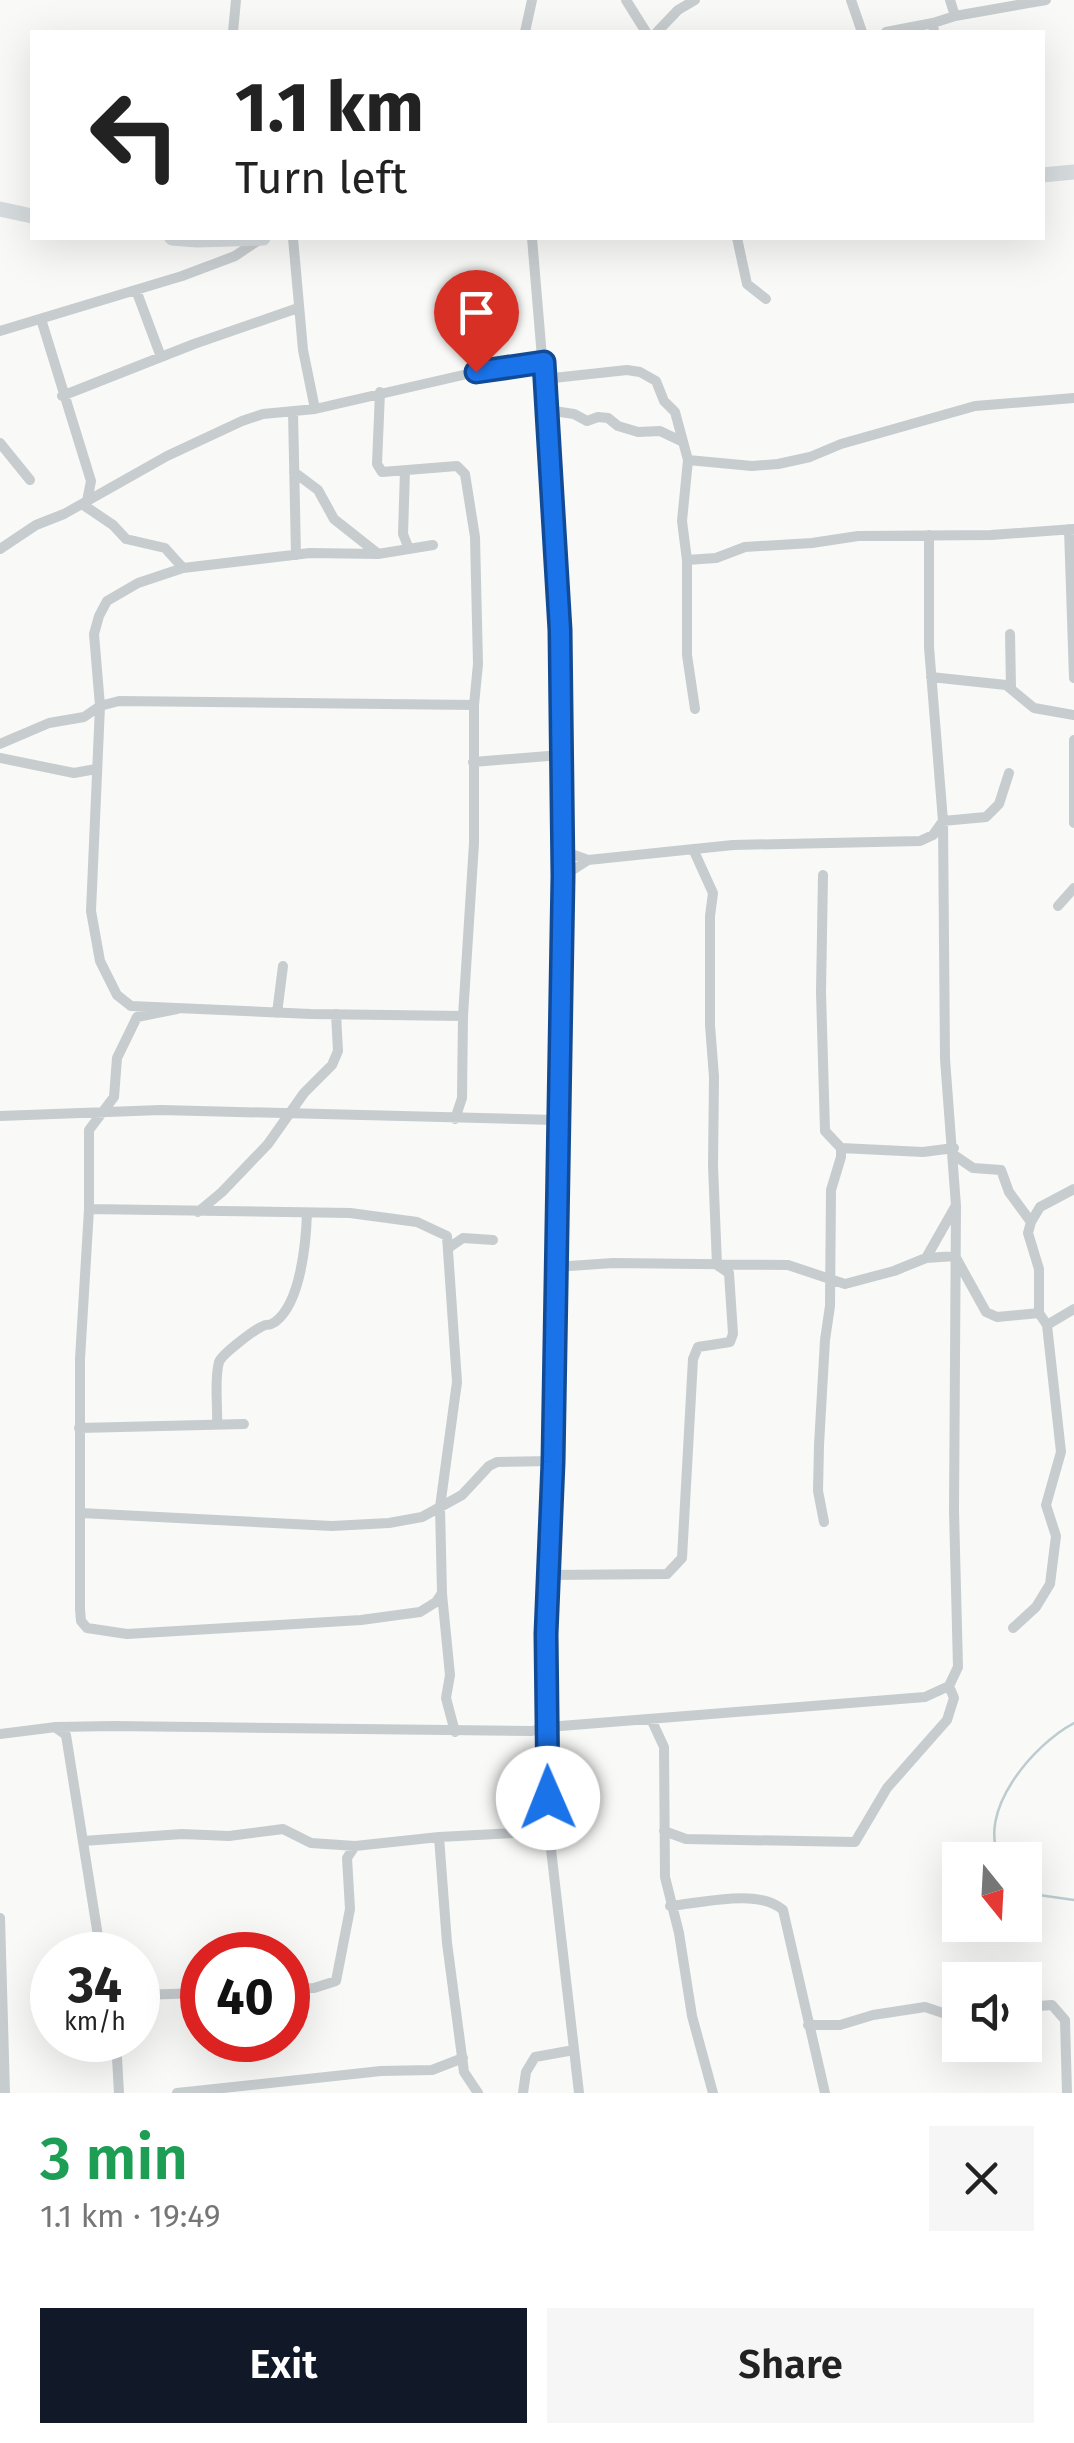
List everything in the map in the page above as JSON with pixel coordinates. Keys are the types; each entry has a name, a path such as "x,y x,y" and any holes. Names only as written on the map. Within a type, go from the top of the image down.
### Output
{"highway":[{"path":"1045,175 1074,172"},
{"path":"0,210 30,216"}],"street":[{"path":"233,30 236,0"},
{"path":"525,30 532,0"},
{"path":"626,0 645,30"},
{"path":"659,30 678,10 695,0"},
{"path":"851,0 861,29"},
{"path":"950,0 954,16"},
{"path":"933,28 954,16 1046,0"},
{"path":"0,331 235,256 260,240"},
{"path":"292,240 314,409"},
{"path":"532,240 544,362 560,630 563,852 553,1462 546,1634 548,1823 579,2093"},
{"path":"737,240 747,284 766,298"},
{"path":"136,290 160,357"},
{"path":"62,396 298,308"},
{"path":"40,319 91,482 103,491"},
{"path":"0,548 36,524 226,426 262,414 314,409 380,392 544,362"},
{"path":"544,379 640,372 656,381 664,401 674,412 688,460 682,522 687,655 696,709"},
{"path":"380,392 377,464 382,472 457,466 465,474 476,554 474,843 462,1098 454,1119"},
{"path":"688,460 752,466 778,464 974,406 1074,398"},
{"path":"547,410 574,414 588,421 608,418 618,426 638,432 660,431 681,441"},
{"path":"293,411 296,555"},
{"path":"0,443 30,480"},
{"path":"405,470 403,534 409,548"},
{"path":"294,472 318,490 334,519 378,554"},
{"path":"84,502 91,482"},
{"path":"84,502 126,539 165,548 182,568"},
{"path":"686,560 716,558 745,546 858,536 991,535 1072,529 1074,678"},
{"path":"0,1734 56,1727 532,1731 925,1696 949,1686 958,1667 954,1511 956,1206 945,1059 943,821 930,676 929,535"},
{"path":"433,545 378,554 296,555 182,568 138,583 107,601 94,634 100,706 92,911 100,961 117,995 131,1006 463,1016"},
{"path":"1010,634 1010,688"},
{"path":"930,676 1006,685 1034,708 1074,715"},
{"path":"0,744 49,723 84,717 100,706 119,701 446,708 474,705"},
{"path":"1074,740 1074,823"},
{"path":"474,762 561,755"},
{"path":"0,758 74,773 96,768"},
{"path":"563,852 588,860 848,840 920,841 933,835 943,821 986,817 999,804 1009,773"},
{"path":"693,849 713,893 710,1007 717,1265"},
{"path":"563,876 588,860"},
{"path":"822,875 820,992 825,1130 841,1148 954,1151 973,1168 1000,1170 1029,1218"},
{"path":"1058,906 1074,888"},
{"path":"277,1013 283,966"},
{"path":"177,1009 137,1018 117,1058 114,1097 89,1130 79,1428 81,1621 87,1628 127,1634 322,1624 420,1612 442,1593"},
{"path":"198,1212 268,1144 304,1093 332,1065 338,1051 336,1014"},
{"path":"462,1098 473,1119"},
{"path":"0,1116 161,1110 556,1120"},
{"path":"72,1114 89,1130"},
{"path":"824,1522 818,1492 831,1280 831,1190 841,1148"},
{"path":"1013,1628 1036,1608 1050,1584 1056,1536 1046,1506 1062,1452 1046,1325 1039,1313 1039,1269 1028,1232 1029,1218 1040,1207 1074,1189"},
{"path":"222,1192 228,1212"},
{"path":"1014,1198 1040,1207"},
{"path":"926,1258 956,1206"},
{"path":"89,1209 350,1213 417,1222 447,1236 456,1382 440,1507 442,1593 450,1674 446,1698 455,1732"},
{"path":"217,1424 219,1363 226,1353 262,1326 278,1319 291,1299 297,1288 306,1241 307,1212"},
{"path":"450,1247 463,1238 494,1240"},
{"path":"555,1267 613,1263 788,1265 845,1284 926,1258 955,1256"},
{"path":"955,1256 986,1312 997,1316 1039,1313"},
{"path":"550,1575 667,1574 682,1558 693,1359 698,1347 730,1342 733,1334 729,1273 717,1265"},
{"path":"1046,1325 1074,1308"},
{"path":"79,1428 244,1424"},
{"path":"80,1513 332,1526 389,1523 422,1517 462,1495 497,1462 553,1462"},
{"path":"664,1832 686,1839 854,1842 887,1788 947,1720 954,1698 949,1686"},
{"path":"651,1720 664,1748 665,1877 679,1932 692,2016 712,2093"},
{"path":"56,1727 66,1735 97,1932"},
{"path":"83,1841 182,1834 228,1836 283,1829 311,1842 355,1846 440,1836 533,1832 548,1823"},
{"path":"440,1836 447,1944 464,2072 478,2093"},
{"path":"310,1988 336,1981 350,1909 348,1858 355,1846"},
{"path":"670,1906 760,1898 783,1910 825,2093"},
{"path":"0,1918 5,2093"},
{"path":"1042,2006 1052,2005 1065,2020 1067,2093"},
{"path":"808,2025 840,2025 925,2007 942,2012"},
{"path":"524,2093 526,2072 535,2057 574,2050"},
{"path":"177,2093 381,2071 432,2070 462,2058"},
{"path":"117,2062 119,2093"},
{"path":"277,2093 282,2080"}],"waterway":[{"path":"995,1842 995,1822 1012,1782 1042,1747 1074,1723"},
{"path":"1042,1895 1074,1900"}],"route":[{"path":"476,372 544,362 560,630 563,876 553,1462 546,1634 548,1798"}]}
